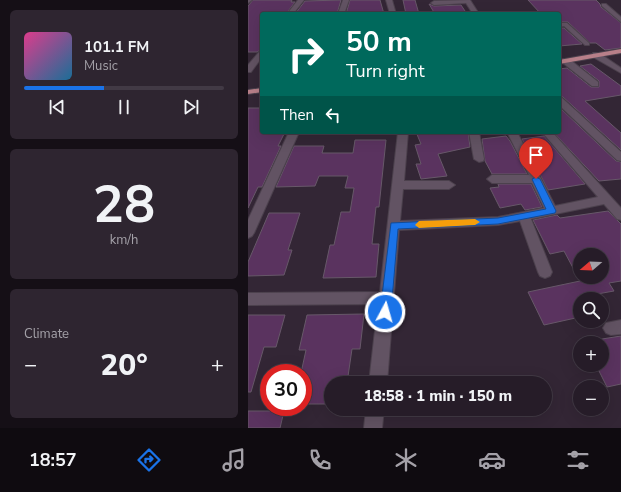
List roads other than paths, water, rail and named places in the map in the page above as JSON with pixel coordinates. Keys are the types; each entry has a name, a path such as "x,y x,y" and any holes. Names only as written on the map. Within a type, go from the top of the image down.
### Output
{"main road":[{"path":"562,61 621,51"},
{"path":"248,86 260,85"},
{"path":"248,92 260,90"}],"street":[{"path":"292,12 301,0"},
{"path":"342,12 346,0"},
{"path":"389,0 392,12"},
{"path":"434,3 466,0 475,12"},
{"path":"602,2 621,20"},
{"path":"561,25 565,24 587,44"},
{"path":"248,70 260,55"},
{"path":"596,55 621,71"},
{"path":"562,61 595,84"},
{"path":"561,102 621,158"},
{"path":"248,233 293,134"},
{"path":"379,376 403,134"},
{"path":"474,134 479,160"},
{"path":"513,134 552,211"},
{"path":"549,134 605,200 621,216"},
{"path":"492,179 536,179"},
{"path":"398,185 449,185"},
{"path":"394,226 498,221 605,200"},
{"path":"524,216 546,272"},
{"path":"248,299 387,298"},
{"path":"373,428 374,416"}]}
